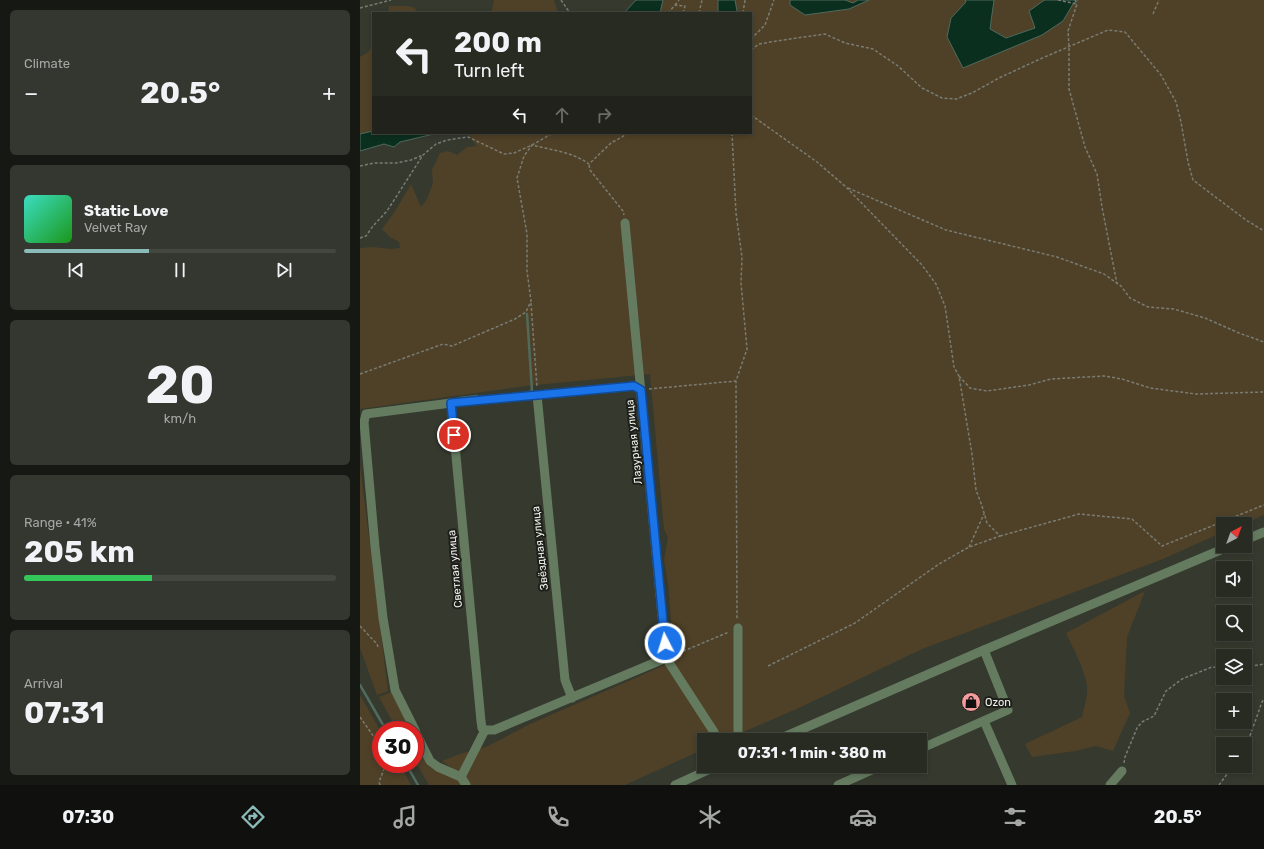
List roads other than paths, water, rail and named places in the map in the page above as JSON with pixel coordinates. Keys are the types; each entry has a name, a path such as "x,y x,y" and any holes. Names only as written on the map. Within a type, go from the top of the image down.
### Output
{"street":[{"name":"Лазурная улица","path":"625,223 666,658"},
{"path":"410,721 395,690 382,611 364,422 366,414 451,403 634,386 641,390"},
{"name":"Звёздная улица","path":"537,395 565,680 572,698"},
{"name":"Светлая улица","path":"451,403 481,721 482,728 485,730"},
{"path":"1252,537 1264,532"},
{"path":"793,733 1216,552"},
{"path":"738,628 738,733"},
{"path":"927,746 1008,710 984,650"},
{"path":"461,777 485,730 494,730 666,658 714,733"},
{"path":"984,721 1012,785"},
{"path":"424,749 430,761 438,767 461,777 466,785"},
{"path":"1110,785 1122,771"},
{"path":"675,785 702,773"},
{"path":"838,785 866,773"}],"waterway":[{"path":"527,314 532,391 529,392"},
{"path":"460,398 477,396"},
{"path":"360,685 381,721"},
{"path":"411,773 418,785"}],"place":[{"name":"Ozon","path":"971,702"}]}
